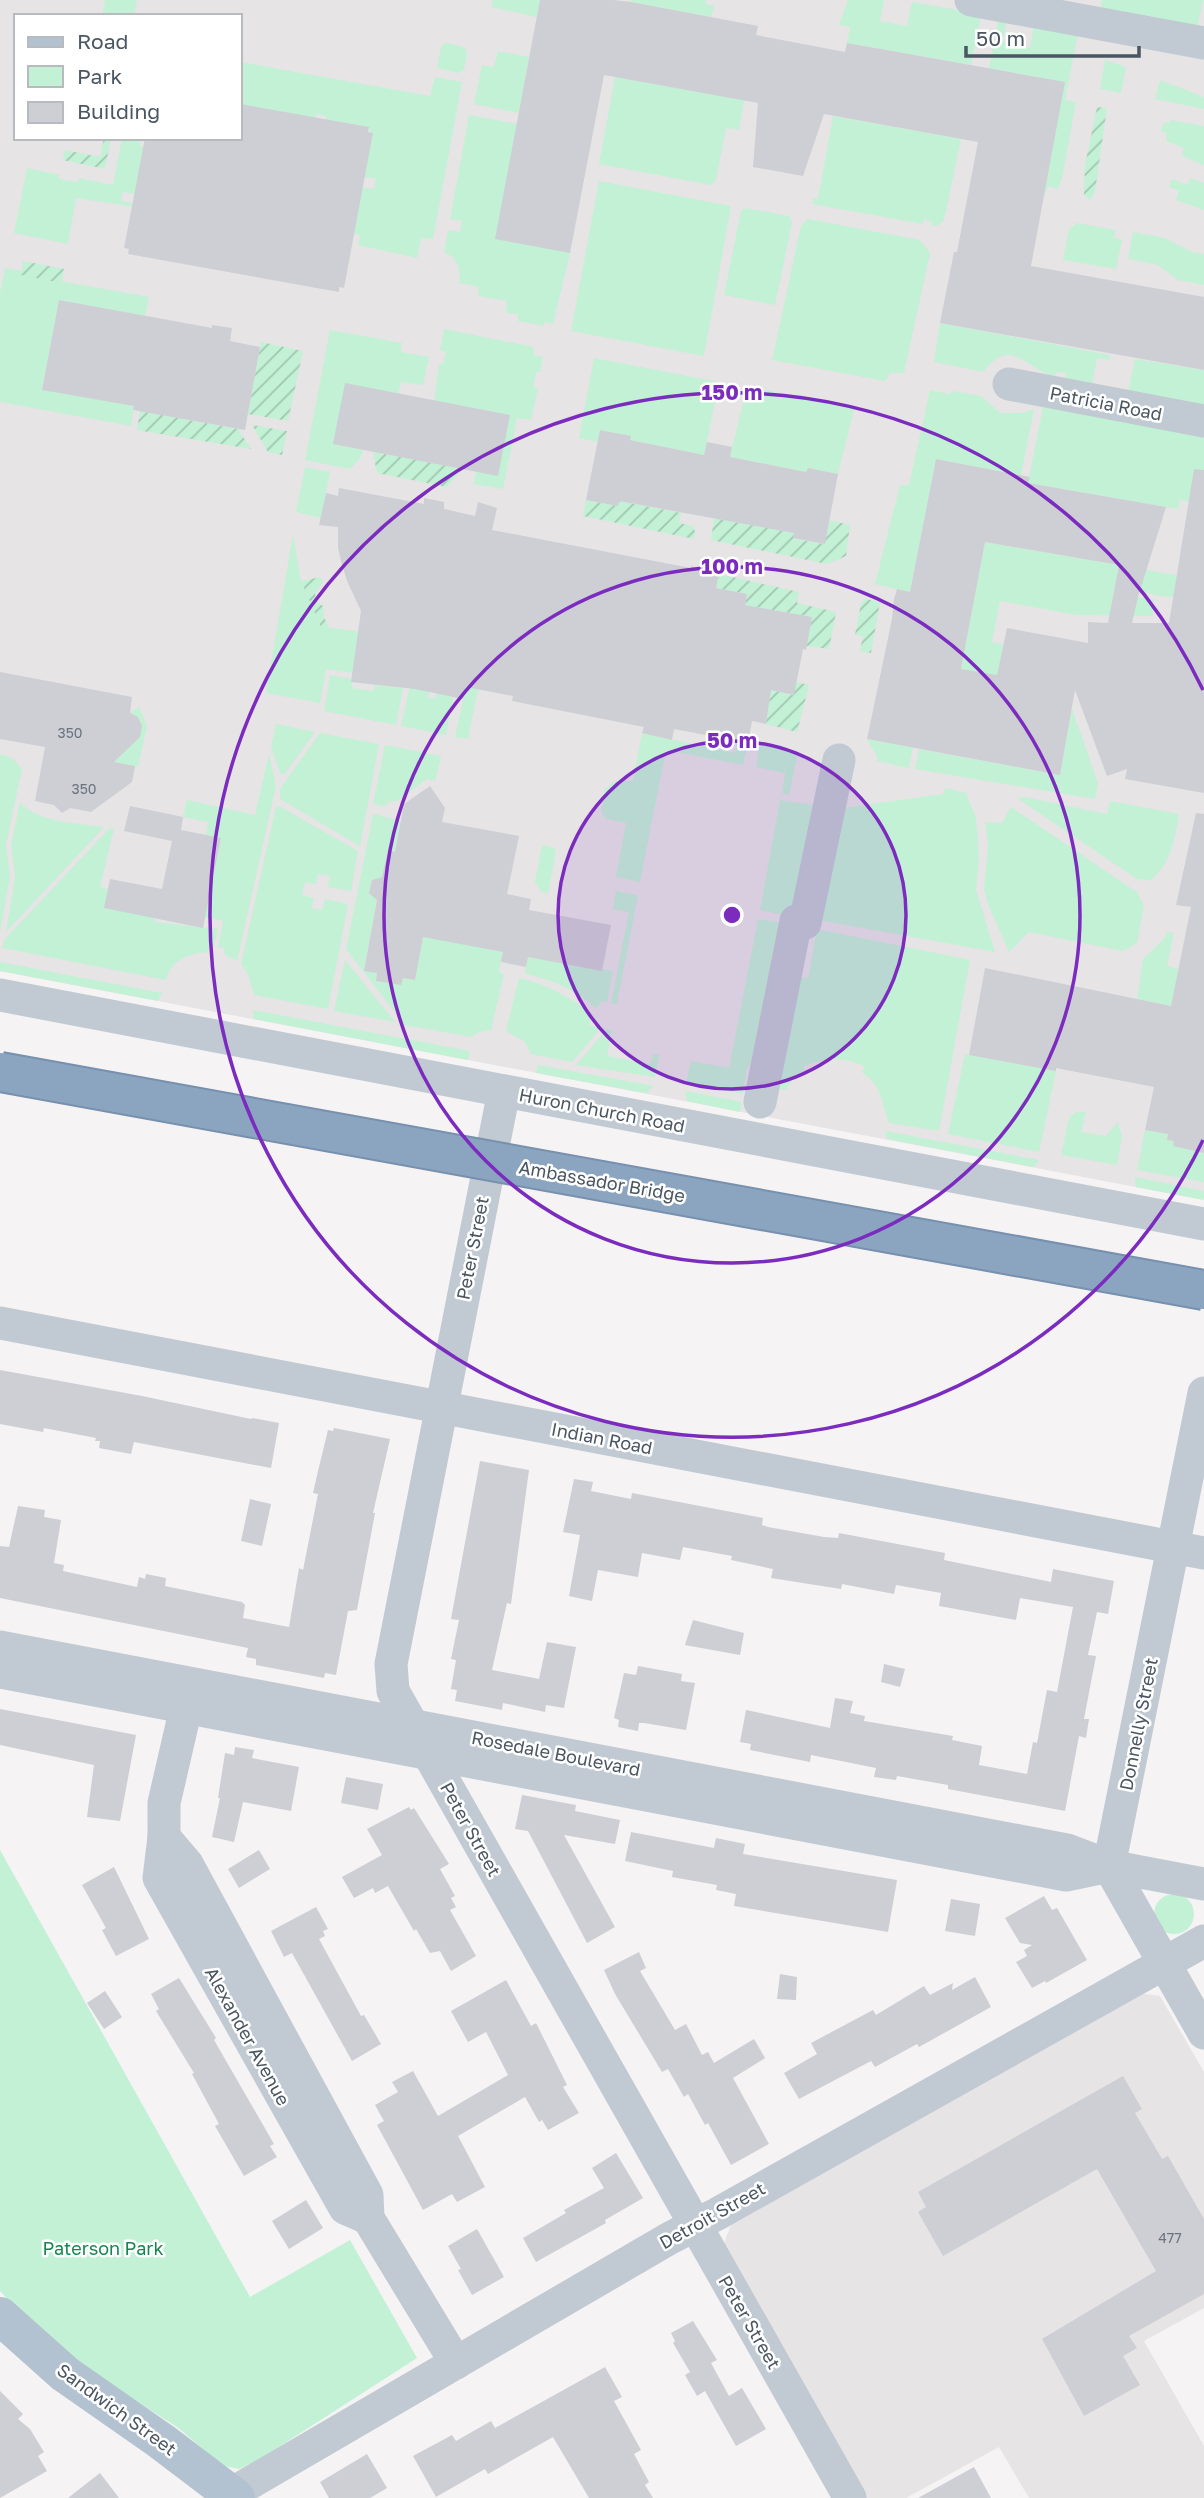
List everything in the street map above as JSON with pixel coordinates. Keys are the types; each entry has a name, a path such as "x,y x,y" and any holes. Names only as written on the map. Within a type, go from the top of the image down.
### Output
{"highway":[{"name":"Ambassador Bridge","path":"0,1072 1204,1290"}],"main road":[{"name":"Sandwich Street","path":"0,2316 65,2374 231,2496"}],"street":[{"path":"971,0 1204,43"},
{"name":"Patricia Road","path":"1009,384 1204,421"},
{"path":"760,1102 796,921 805,923 839,760"},
{"name":"Huron Church Road","path":"0,995 1204,1224"},
{"name":"Peter Street","path":"504,1091 391,1664 393,1691 850,2498"},
{"name":"Indian Road","path":"0,1323 1189,1551"},
{"name":"Donnelly Street","path":"1109,1866 1189,1551 1204,1394"},
{"name":"Rosedale Boulevard","path":"0,1647 429,1754 1066,1875 1109,1866"},
{"name":"Rosedale Boulevard","path":"0,1672 413,1726 1067,1850 1109,1866 1204,1884"},
{"name":"Alexander Avenue","path":"189,1696 164,1803 164,1837 159,1878 345,2208 368,2218 456,2363"},
{"path":"1109,1866 1204,2033"},
{"name":"Detroit Street","path":"231,2496 695,2225 1204,1941"}],"shaded area":[{"path":"0,0 1204,0 1204,1200 0,971"},
{"path":"1133,1992 1160,1996 1204,2072 1204,2308 1144,2341 1204,2446 1204,2498 1029,2498 999,2447 906,2498 865,2498 723,2246 732,2222 836,2166"}],"green space":[{"path":"105,0 137,0 134,14 102,14"},
{"path":"493,0 540,0 537,17 491,7"},
{"path":"631,0 706,0 706,4 714,6 711,17"},
{"path":"848,0 884,0 880,21 907,26 912,2 981,14 971,65 847,43 850,27 839,25"},
{"path":"1102,0 1203,0 1197,29 1100,11"},
{"path":"999,17 1007,18 1003,42 1030,48 1034,25 1078,33 1065,100 1076,102 1062,178 1058,189 1048,186 1043,200 1064,82 989,68"},
{"path":"446,43 464,47 467,52 464,70 458,73 437,68 441,46"},
{"path":"498,51 529,57 519,113 474,104 482,65 494,67"},
{"path":"1105,60 1126,67 1121,93 1100,89"},
{"path":"242,62 430,96 435,77 462,82 433,239 421,238 417,258 358,245 360,235 351,233 359,187 374,189 376,179 361,176 369,127 328,120 325,123 326,116 316,114 314,121 242,104"},
{"path":"615,77 744,100 739,130 726,128 716,180 711,185 599,164"},
{"path":"1160,80 1204,97 1204,109 1155,99"},
{"path":"1097,107 1107,108 1095,191 1090,200 1084,195 1085,165"},
{"path":"469,115 517,124 570,253 553,324 544,322 544,326 518,321 518,314 506,313 507,301 478,296 479,287 459,283 458,264 453,257 444,253 448,230 460,232 462,221 450,219"},
{"path":"833,116 961,139 944,220 932,226 932,222 924,219 923,224 812,204 814,198 818,199"},
{"path":"1170,120 1204,126 1204,165 1182,156 1184,148 1166,141 1167,133 1161,131 1164,122 1169,124"},
{"path":"104,140 111,140 105,169 63,160 65,150 100,157"},
{"path":"122,140 141,140 140,146 146,148 140,195 123,192 121,201 136,204 135,207 76,198 68,244 14,233 27,168 59,175 59,179 78,182 79,178 113,185"},
{"path":"1191,178 1204,183 1204,210 1176,200 1179,191 1169,187 1172,179 1188,185"},
{"path":"599,181 731,206 704,356 571,331"},
{"path":"745,208 789,216 792,223 775,305 724,295 741,211"},
{"path":"808,219 920,240 930,253 904,373 890,373 885,381 772,360 801,226"},
{"path":"1077,223 1116,230 1114,237 1122,240 1116,269 1063,260 1069,229"},
{"path":"1133,232 1165,238 1192,252 1204,254 1204,285 1178,280 1158,265 1128,259"},
{"path":"23,261 64,269 62,283 21,275"},
{"path":"5,268 22,271 21,274 149,297 145,316 59,300 42,389 134,406 131,426 0,402 0,293"},
{"path":"940,323 1110,355 1109,360 1097,358 1092,385 1066,378 1066,373 1056,372 1055,376 1045,373 1011,355 993,361 983,372 934,362"},
{"path":"444,329 534,347 533,355 543,357 533,387 538,388 531,420 517,418 503,489 474,484 476,471 434,401 439,364 443,364 446,352 440,350"},
{"path":"330,330 402,343 401,352 429,357 423,385 401,382 398,394 334,444 363,450 361,457 350,469 305,460"},
{"path":"261,342 303,351 288,421 248,414"},
{"path":"594,358 719,382 704,455 630,440 630,436 601,430 598,442 579,438"},
{"path":"1135,359 1204,370 1204,406 1128,392"},
{"path":"747,386 854,409 838,474 808,468 806,472 730,457"},
{"path":"930,390 981,396 1000,413 1023,413 1034,409 1021,475 936,459 910,592 875,584 900,485 909,485"},
{"path":"1043,407 1204,435 1204,490 1195,503 1180,500 1178,509 1028,483"},
{"path":"140,411 238,429 251,449 137,430"},
{"path":"252,425 287,431 282,455 268,452"},
{"path":"373,452 460,468 447,487 377,473"},
{"path":"305,467 330,472 321,518 296,512"},
{"path":"586,500 618,506 619,501 681,513 679,523 693,526 694,539 583,516"},
{"path":"714,518 794,533 794,539 824,544 830,520 850,525 846,556 827,564 711,540"},
{"path":"293,534 301,581 321,627 359,631 353,673 326,669 320,703 266,693"},
{"path":"985,542 1135,568 1135,573 1118,570 1113,595 1153,599 1153,616 1077,615 1000,601 992,642 1004,645 997,675 961,669"},
{"path":"1141,569 1187,577 1183,598 1139,591"},
{"path":"719,574 799,592 797,603 836,612 829,649 806,646 812,617 745,605 747,594 716,588"},
{"path":"320,577 323,582 315,594 316,601 323,606 329,628 321,627 301,581"},
{"path":"865,599 880,602 871,653 860,651 863,636 855,635 861,604"},
{"path":"330,675 352,679 352,688 374,691 375,685 403,688 396,725 324,711"},
{"path":"412,677 431,681 428,698 435,699 436,693 453,697 446,735 401,726"},
{"path":"796,682 809,685 797,732 766,724 771,690 793,695"},
{"path":"466,687 478,689 468,739 455,737"},
{"path":"139,707 147,726 138,767 104,760 105,757 119,759 123,744 142,726 138,717 130,713"},
{"path":"1072,709 1098,783 1095,799 915,769 919,749 1060,775"},
{"path":"276,724 315,732 284,775 280,773 271,747"},
{"path":"320,733 379,744 360,846 280,799 280,789"},
{"path":"642,733 735,753 737,741 748,743 743,765 666,750 640,882 616,877 626,823 606,819 601,812 605,789 615,781 633,781"},
{"path":"867,739 913,747 909,768 877,761"},
{"path":"385,745 441,756 435,781 427,779 397,801 391,801 384,806 373,804"},
{"path":"759,745 798,752 789,795 782,793 785,773 756,767"},
{"path":"0,754 12,758 22,769 6,845 10,876 0,933"},
{"path":"269,754 276,786 237,961 224,954 225,948 218,947 223,921 205,917 221,839 206,835 208,822 183,817 187,800 255,815"},
{"path":"945,788 966,793 976,818 979,859 976,890 995,952 818,920 844,808 943,794"},
{"path":"1024,797 1107,814 1110,801 1179,814 1171,850 1163,866 1151,880 1137,879 1017,798"},
{"path":"780,800 821,806 797,918 760,910"},
{"path":"20,802 28,809 48,818 104,827 6,932 15,876 11,845"},
{"path":"279,806 358,851 351,891 328,887 330,876 318,874 316,884 305,882 302,895 314,898 311,908 322,910 325,899 348,904 328,1009 254,995 248,974 241,964 276,807"},
{"path":"1011,807 1138,893 1144,906 1137,943 1123,951 1029,932 1009,952 984,889 988,844 985,822 1002,823"},
{"path":"373,814 401,821 395,852 388,851 382,877 372,880 369,892 377,899 364,970 377,973 376,981 401,985 403,978 415,980 425,923 442,940 503,952 499,972 504,974 491,1030 471,1037 405,1025 346,949"},
{"path":"110,828 114,829 100,887 108,889 155,918 155,922 218,929 214,946 209,946 208,952 194,954 176,963 166,980 2,948 4,940"},
{"path":"542,845 555,848 556,852 548,893 542,892 535,882"},
{"path":"616,891 638,895 617,1004 611,1003 629,912 613,909"},
{"path":"758,919 784,923 761,1048 747,1069 743,1094 686,1083 691,1061 729,1068"},
{"path":"817,929 970,960 939,1131 889,1123 878,1089 862,1072 865,1067 850,1061 827,1060 804,1066 804,1070 792,1080 786,1090 780,1089 779,1076 793,977 808,978"},
{"path":"1167,932 1174,933 1167,966 1179,969 1171,1006 1137,999 1143,959 1163,940"},
{"path":"528,957 613,971 607,1002 602,1001 596,1008 563,986 525,974"},
{"path":"345,960 395,1022 334,1011"},
{"path":"0,962 162,993 158,1001 0,971"},
{"path":"519,978 548,987 574,1001 591,1013 589,1025 601,1028 572,1062 531,1054 525,1042 506,1031"},
{"path":"253,1010 470,1051 468,1060 254,1019"},
{"path":"607,1029 612,1031 607,1056 650,1064 653,1054 659,1055 655,1077 576,1065"},
{"path":"965,1054 1056,1071 1039,1152 948,1134"},
{"path":"538,1065 654,1086 646,1093 536,1073"},
{"path":"685,1091 742,1102 740,1112 687,1101"},
{"path":"1076,1112 1086,1112 1081,1132 1106,1136 1118,1122 1122,1137 1117,1165 1061,1155 1069,1118"},
{"path":"1145,1130 1168,1134 1167,1140 1174,1141 1174,1146 1200,1146 1199,1152 1204,1153 1204,1182 1137,1170"},
{"path":"885,1131 1039,1160 1034,1167 887,1139"},
{"path":"1135,1177 1204,1191 1204,1200 1136,1187"},
{"name":"Paterson Park","path":"0,1850 250,2297 350,2240 417,2358 260,2459 239,2469 223,2466 177,2427 64,2351 21,2314 0,2291"},
{"path":"1174,1894 1182,1895 1188,1900 1193,1906 1193,1922 1188,1928 1182,1933 1174,1934 1166,1933 1160,1928 1155,1922 1154,1914 1155,1906 1160,1900 1166,1895"}],"building":[{"path":"540,0 631,2 758,26 756,35 845,52 847,43 1065,82 1031,266 1204,297 1204,370 940,323 978,142 824,114 803,176 753,167 758,103 604,75 570,253 495,239"},
{"path":"242,104 369,127 368,132 373,133 344,288 339,287 339,292 128,254 129,249 124,248 145,140 242,140"},
{"path":"59,300 212,328 212,325 232,328 230,341 260,347 245,430 42,390"},
{"path":"345,383 510,415 498,476 333,444"},
{"path":"600,430 631,436 630,440 704,455 707,442 732,447 730,457 806,472 808,468 838,474 825,544 793,538 794,533 619,501 618,506 586,500"},
{"path":"936,459 1030,477 1028,483 1166,507 1132,623 1169,623 1194,469 1204,470 1204,793 1125,779 1127,769 1107,776 1075,690 1060,775 867,739 894,599 897,589 910,592","holes":["985,542 1119,565 1108,623 1088,622 1088,643 1007,628 997,675 961,669"]},
{"path":"339,488 424,504 424,498 444,502 444,509 475,516 478,502 497,508 492,530 691,566 719,574 716,588 747,594 745,605 812,617 794,695 771,690 766,724 752,721 748,743 674,729 672,740 642,733 644,727 512,701 513,696 466,687 463,699 415,689 351,682 361,611 341,561 338,527 319,525 326,493 338,496"},
{"path":"0,672 132,697 130,713 138,717 142,726 140,737 114,762 135,766 132,782 91,812 70,808 62,813 54,805 35,801 45,747 0,739"},
{"path":"430,786 445,808 442,822 519,836 507,894 531,899 529,910 611,925 602,971 528,957 526,967 501,962 503,952 423,937 415,980 403,978 401,985 376,981 377,973 364,971 377,900 369,893 372,880 382,877 388,850 395,852 404,804"},
{"path":"130,806 183,817 181,830 221,838 203,928 104,908 110,879 162,889 172,841 124,831"},
{"path":"1196,813 1204,814 1204,1153 1173,1146 1174,1141 1167,1140 1168,1134 1145,1130 1154,1087 969,1055 985,968 1171,1006 1191,907 1176,905"},
{"path":"0,1370 279,1423 271,1468 134,1442 131,1454 99,1448 100,1441 95,1441 96,1438 44,1428 43,1432 0,1424"},
{"path":"334,1428 390,1439 373,1513 357,1610 348,1611 336,1675 325,1673 324,1678 256,1665 256,1659 246,1657 248,1648 0,1598 0,1546 9,1547 18,1506 45,1510 44,1517 61,1520 54,1563 64,1565 63,1571 137,1587 139,1577 145,1579 146,1574 166,1578 165,1586 242,1602 245,1605 243,1618 289,1627 299,1568 303,1570 318,1494 313,1493 328,1430 333,1431"},
{"path":"480,1461 529,1470 511,1604 507,1603 492,1670 539,1679 547,1642 576,1647 564,1708 546,1705 545,1712 503,1703 502,1710 455,1701 457,1690 451,1689 456,1660 451,1659 459,1620 451,1619"},
{"path":"574,1479 593,1482 591,1491 631,1499 632,1493 763,1518 762,1525 768,1527 824,1537 838,1538 839,1533 945,1553 944,1560 1051,1582 1053,1569 1114,1581 1108,1614 1097,1612 1088,1655 1096,1656 1084,1719 1089,1719 1086,1738 1079,1736 1065,1811 948,1789 948,1785 897,1776 896,1780 874,1777 876,1768 811,1755 810,1762 750,1750 751,1744 740,1742 746,1710 830,1728 835,1698 853,1701 850,1713 865,1716 864,1721 953,1736 952,1740 982,1746 979,1765 1027,1774 1033,1742 1037,1743 1047,1690 1057,1692 1073,1607 1020,1598 1016,1620 939,1606 941,1593 896,1585 894,1594 842,1584 841,1589 771,1578 773,1569 731,1560 732,1556 683,1547 680,1560 642,1553 638,1577 598,1570 592,1601 569,1596 580,1535 563,1532"},
{"path":"250,1499 271,1504 262,1546 241,1541"},
{"path":"693,1620 744,1633 740,1655 685,1645"},
{"path":"884,1664 905,1669 900,1687 881,1682"},
{"path":"638,1666 682,1674 681,1681 695,1683 686,1730 644,1723 639,1723 638,1731 618,1727 619,1720 614,1718 624,1673 636,1675"},
{"path":"0,1709 136,1735 120,1821 87,1817 94,1765 0,1745"},
{"path":"235,1747 254,1750 252,1758 299,1767 291,1811 243,1802 234,1842 212,1837 225,1753 234,1755"},
{"path":"346,1777 383,1784 378,1810 341,1803"},
{"path":"522,1795 576,1805 575,1811 620,1820 615,1844 564,1835 615,1927 587,1943 528,1831 515,1829"},
{"path":"409,1807 411,1810 414,1808 449,1864 440,1869 455,1896 451,1898 456,1907 450,1910 476,1956 451,1971 440,1951 430,1953 388,1886 375,1893 373,1888 354,1898 342,1877 382,1855 367,1829"},
{"path":"631,1832 714,1848 716,1838 745,1844 743,1854 897,1880 888,1932 734,1906 736,1894 716,1890 717,1885 672,1877 673,1871 625,1861"},
{"path":"259,1850 270,1869 239,1888 228,1869"},
{"path":"114,1867 149,1939 116,1956 102,1930 106,1928 82,1885"},
{"path":"1044,1896 1052,1910 1057,1908 1087,1960 1032,1988 1016,1962 1027,1956 1024,1950 1032,1945 1020,1943 1005,1918"},
{"path":"951,1899 980,1904 975,1936 945,1931"},
{"path":"316,1907 328,1929 323,1931 325,1936 319,1939 361,2016 364,2015 381,2044 352,2061 292,1953 284,1957 271,1931"},
{"path":"639,1952 646,1968 640,1971 675,2030 686,2024 702,2055 708,2052 714,2063 754,2039 765,2058 733,2078 769,2144 731,2165 688,2094 684,2097 668,2069 662,2072 615,1994 604,1970"},
{"path":"780,1974 797,1977 796,2000 777,1999"},
{"path":"975,1977 991,2007 919,2047 917,2044 875,2067 871,2061 799,2099 784,2073 817,2054 811,2043 873,2010 876,2015 924,1986 930,1995 953,1983 952,1990"},
{"path":"179,1978 216,2038 214,2040 274,2144 270,2146 277,2157 244,2176 215,2126 219,2124 192,2074 194,2073 156,2011 159,2009 151,1994"},
{"path":"506,1980 531,2026 536,2023 567,2085 563,2087 579,2113 548,2130 542,2120 539,2122 525,2097 458,2136 485,2187 457,2202 452,2194 423,2210 377,2125 384,2121 375,2105 398,2092 392,2082 413,2071 438,2116 508,2075 486,2032 468,2042 451,2011"},
{"path":"105,1991 122,2017 104,2029 87,2003"},
{"path":"1123,2076 1142,2109 1135,2113 1162,2159 1168,2156 1204,2219 1204,2294 1129,2336 1137,2348 1123,2356 1140,2385 1084,2416 1042,2339 1156,2271 1097,2169 943,2256 918,2212 926,2207 918,2192"},
{"path":"616,2153 643,2198 605,2220 606,2223 536,2262 523,2238 566,2213 564,2210 604,2188 592,2168"},
{"path":"306,2200 323,2228 289,2249 272,2221"},
{"path":"477,2229 504,2277 472,2295 448,2246"},
{"path":"693,2321 717,2360 711,2363 729,2396 742,2388 766,2429 736,2446 705,2391 697,2396 685,2375 690,2372 673,2343 675,2341 671,2333"},
{"path":"605,2367 622,2397 614,2401 641,2450 634,2454 649,2482 645,2485 653,2498 589,2498 553,2437 488,2474 485,2469 436,2497 413,2456 452,2435 456,2441 491,2421 495,2428"},
{"path":"0,2391 23,2414 18,2419 30,2429 44,2452 38,2456 47,2471 0,2498"},
{"path":"367,2454 387,2488 370,2498 329,2498 320,2482"},
{"path":"974,2467 991,2498 918,2498"},
{"path":"100,2473 119,2498 68,2498"}]}
